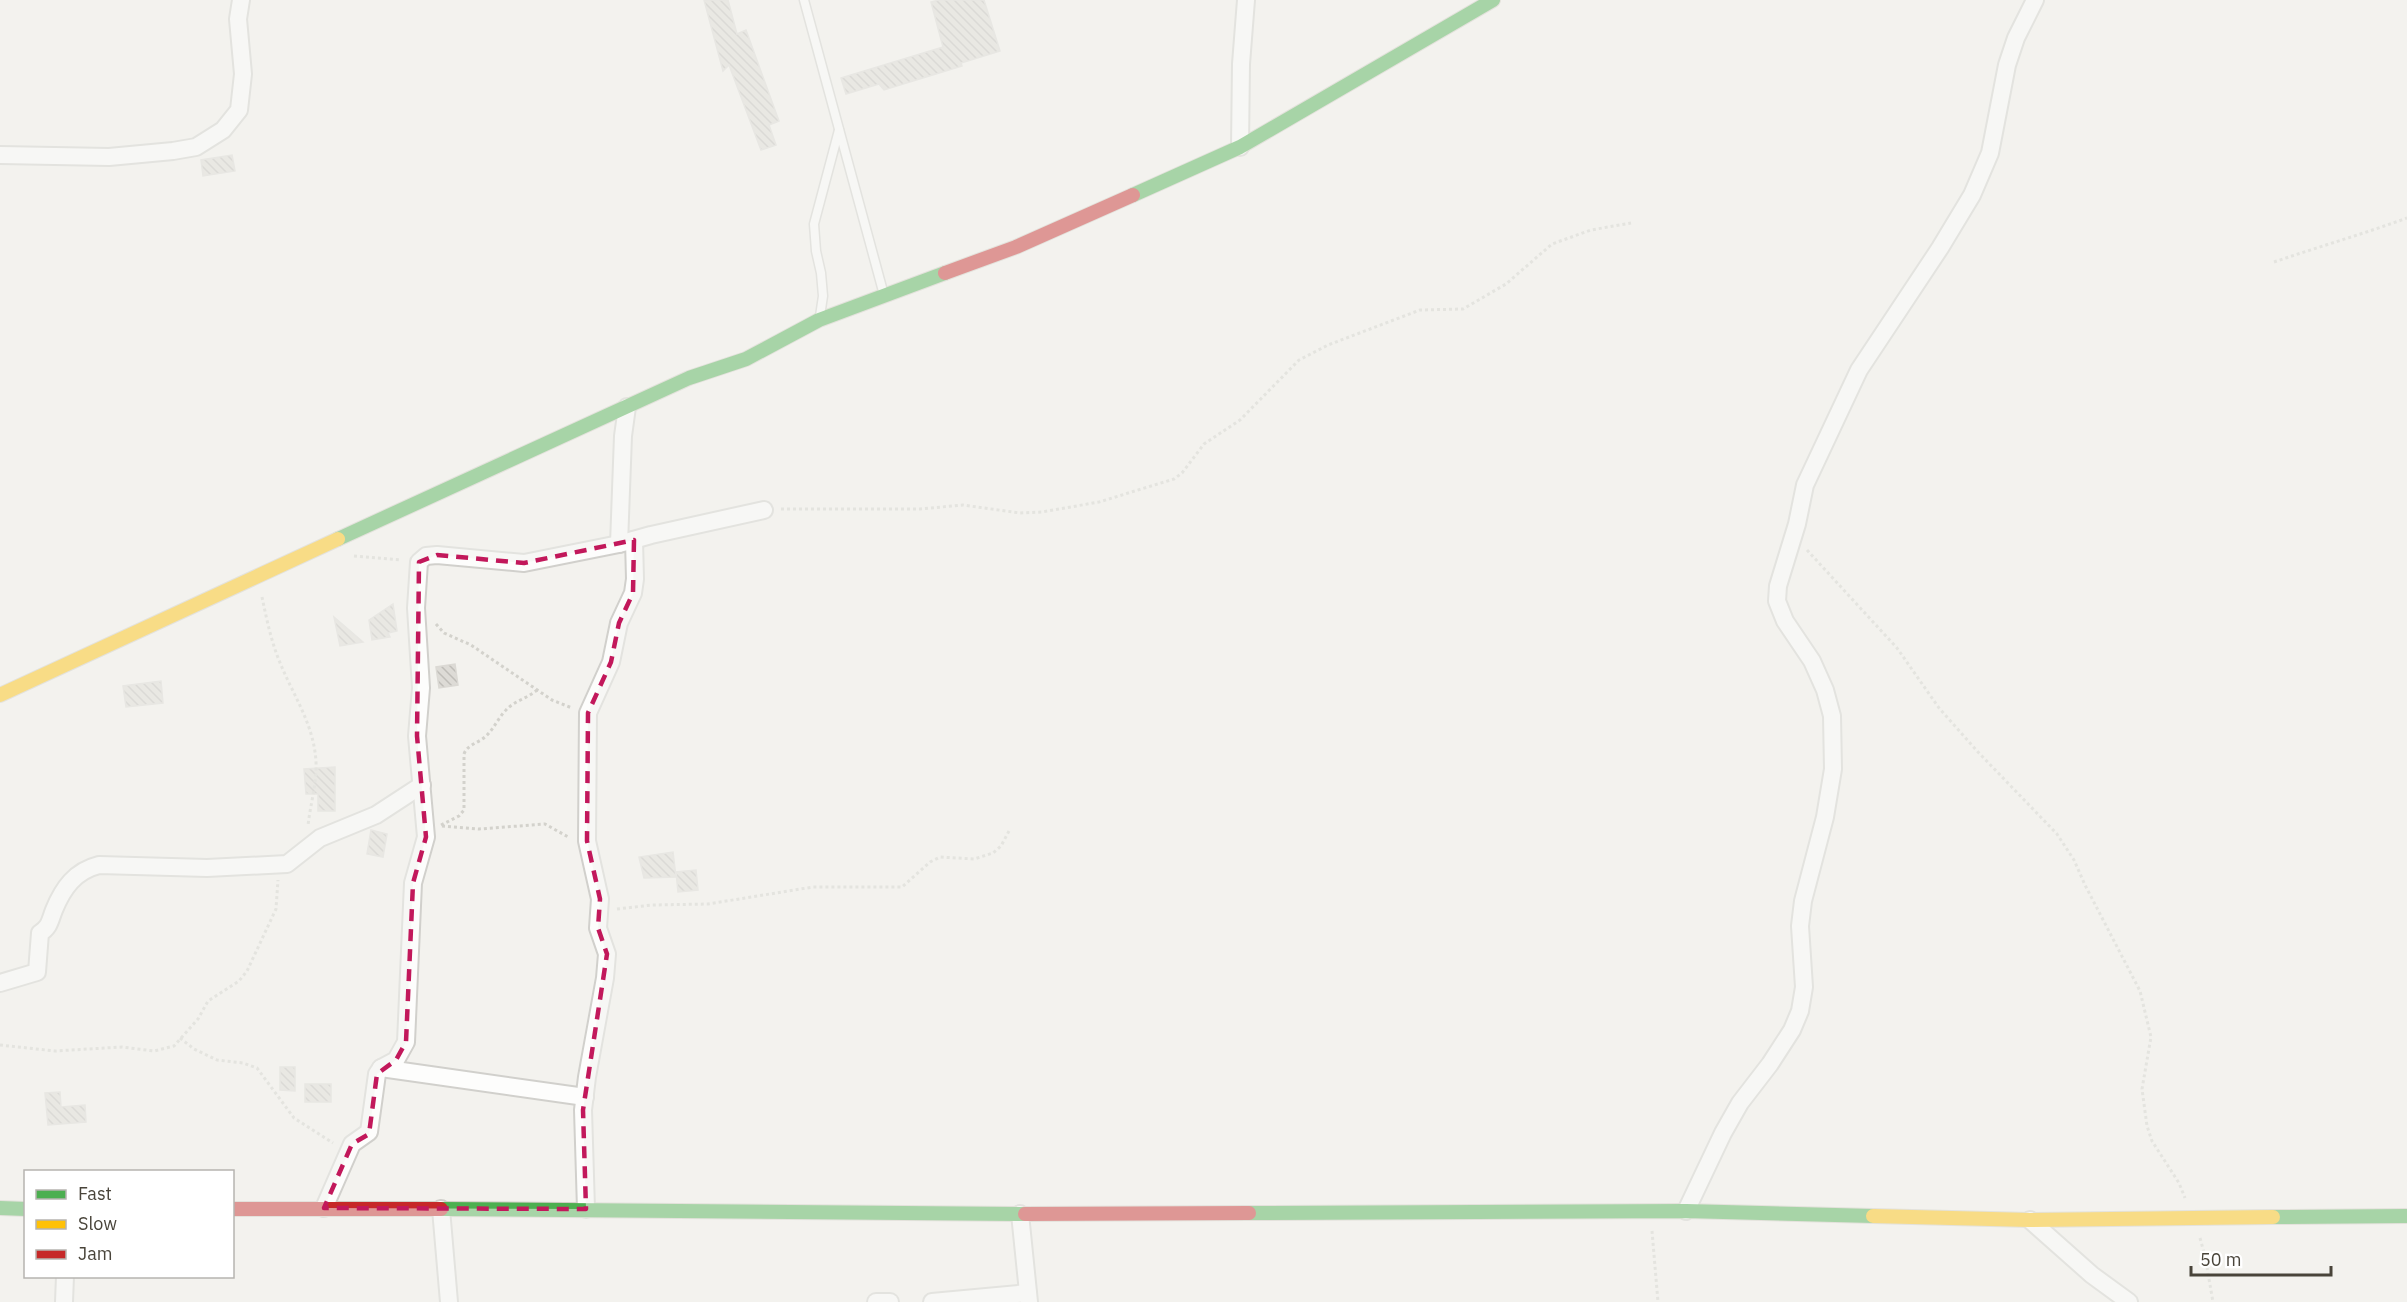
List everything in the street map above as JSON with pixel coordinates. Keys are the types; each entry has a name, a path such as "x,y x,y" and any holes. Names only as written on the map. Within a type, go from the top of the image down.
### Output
{"main road":[{"path":"0,695 689,378 746,359 819,320 1016,247 1240,147 1493,0"},
{"path":"0,1208 24,1209"},
{"path":"234,1209 586,1209 1020,1214 1686,1211 2030,1220 2407,1216"}],"street":[{"path":"0,155 109,157 173,151 196,147 223,130 238,110 243,74 238,19 241,0"},
{"path":"1240,147 1241,64 1246,0"},
{"path":"1686,1211 1729,1123 1792,1030 1800,1011 1804,987 1800,926 1803,901 1824,817 1833,769 1832,716 1825,690 1812,662 1785,621 1777,601 1778,586 1794,536 1805,484 1859,370 1940,248 1972,195 1990,153 2007,65 2016,38 2035,0"},
{"path":"586,1209 583,1149 585,1097 607,954 598,928 600,911 589,847 586,804 588,712 611,662 619,623 633,593 636,579 626,542 623,436 627,407"},
{"path":"599,420 623,436"},
{"path":"324,1209 347,1152 352,1144 369,1132 375,1084 381,1068 396,1060 406,1042 413,882 426,837 417,736 421,688 416,608 419,562 426,556 437,555 524,563 764,510"},
{"path":"0,983 37,972 40,933 50,924 58,900 73,878 86,868 99,866 238,868 287,864 312,843 333,831 376,815 422,785"},
{"path":"381,1068 585,1097"},
{"path":"441,1209 449,1302"},
{"path":"932,1302 1028,1297 1020,1214"},
{"path":"2030,1220 2092,1275 2129,1302"},
{"path":"64,1302 65,1278"},
{"path":"876,1302 890,1302"}],"lane":[{"path":"804,0 884,296"},
{"path":"819,320 823,296 814,224 839,128"}],"path":[{"path":"2274,262 2371,232 2407,218"},
{"path":"764,510 804,507 852,510 920,509 963,505 1020,513 1042,512 1099,502 1154,486 1174,479 1182,473 1204,444 1240,420 1299,360 1355,334 1420,310 1463,309 1506,284 1552,244 1591,230 1631,223"},
{"path":"1794,536 1898,648 1939,708 2057,834 2074,860 2140,991 2151,1037 2142,1089 2147,1126 2152,1141 2179,1183 2194,1219 2205,1257 2213,1302"},
{"path":"349,555 419,562"},
{"path":"258,578 277,656 309,725 313,741 316,762 315,782 305,850"},
{"path":"416,608 429,616 444,633 471,645 552,700 588,712"},
{"path":"537,690 528,698 511,705 488,734 466,749 464,754 464,810 459,816 438,826 479,829 545,824 589,847"},
{"path":"600,911 652,905 708,904 813,887 902,887 930,861 940,857 974,859 993,853 1001,846 1009,831"},
{"path":"0,1045 55,1051 122,1047 154,1051 174,1046 198,1019 208,1001 239,981 247,970 276,909 279,875 287,864"},
{"path":"180,1038 194,1049 217,1060 243,1063 257,1068 294,1118 347,1152"},
{"path":"1650,1212 1658,1302"}],"highlighted area":[{"path":"634,540 633,593 619,623 611,662 588,713 587,841 600,899 598,928 607,954 583,1110 586,1209 324,1208 352,1144 369,1134 377,1074 396,1060 406,1042 413,883 426,837 417,736 419,562 437,555 524,563"}],"building":[{"path":"704,0 728,0 737,34 746,30 779,121 769,125 776,145 761,150 729,65 723,71"},
{"path":"984,0 1000,51 961,63 962,66 884,90 879,84 846,94 841,78 943,47 931,2"},
{"path":"232,155 235,171 203,176 201,160"},
{"path":"393,604 397,631 388,633 390,637 372,640 369,620"},
{"path":"334,617 363,642 340,646"},
{"path":"455,664 458,685 439,688 436,667"},
{"path":"161,681 163,703 126,707 123,686"},
{"path":"335,767 335,811 318,811 318,794 306,794 304,769"},
{"path":"371,830 387,834 383,857 367,854"},
{"path":"673,852 676,877 644,878 639,857"},
{"path":"696,870 698,890 678,892 676,872"},
{"path":"280,1067 295,1067 295,1091 280,1090"},
{"path":"305,1084 331,1084 331,1102 305,1102"},
{"path":"60,1092 61,1107 85,1105 86,1122 48,1125 45,1093"}],"traffic: fast":[{"path":"1133,195 1240,147 1493,0"},
{"path":"338,539 689,378 746,359 819,320 945,273"},
{"path":"0,1208 24,1209"},
{"path":"441,1209 1025,1214"},
{"path":"1249,1213 1686,1211 1873,1216"},
{"path":"2273,1217 2407,1216"}],"traffic: slow":[{"path":"0,695 338,539"},
{"path":"1873,1216 2030,1220 2273,1217"}],"traffic: jam":[{"path":"945,273 1016,247 1133,195"},
{"path":"234,1209 441,1209"},
{"path":"1025,1214 1249,1213"}]}
